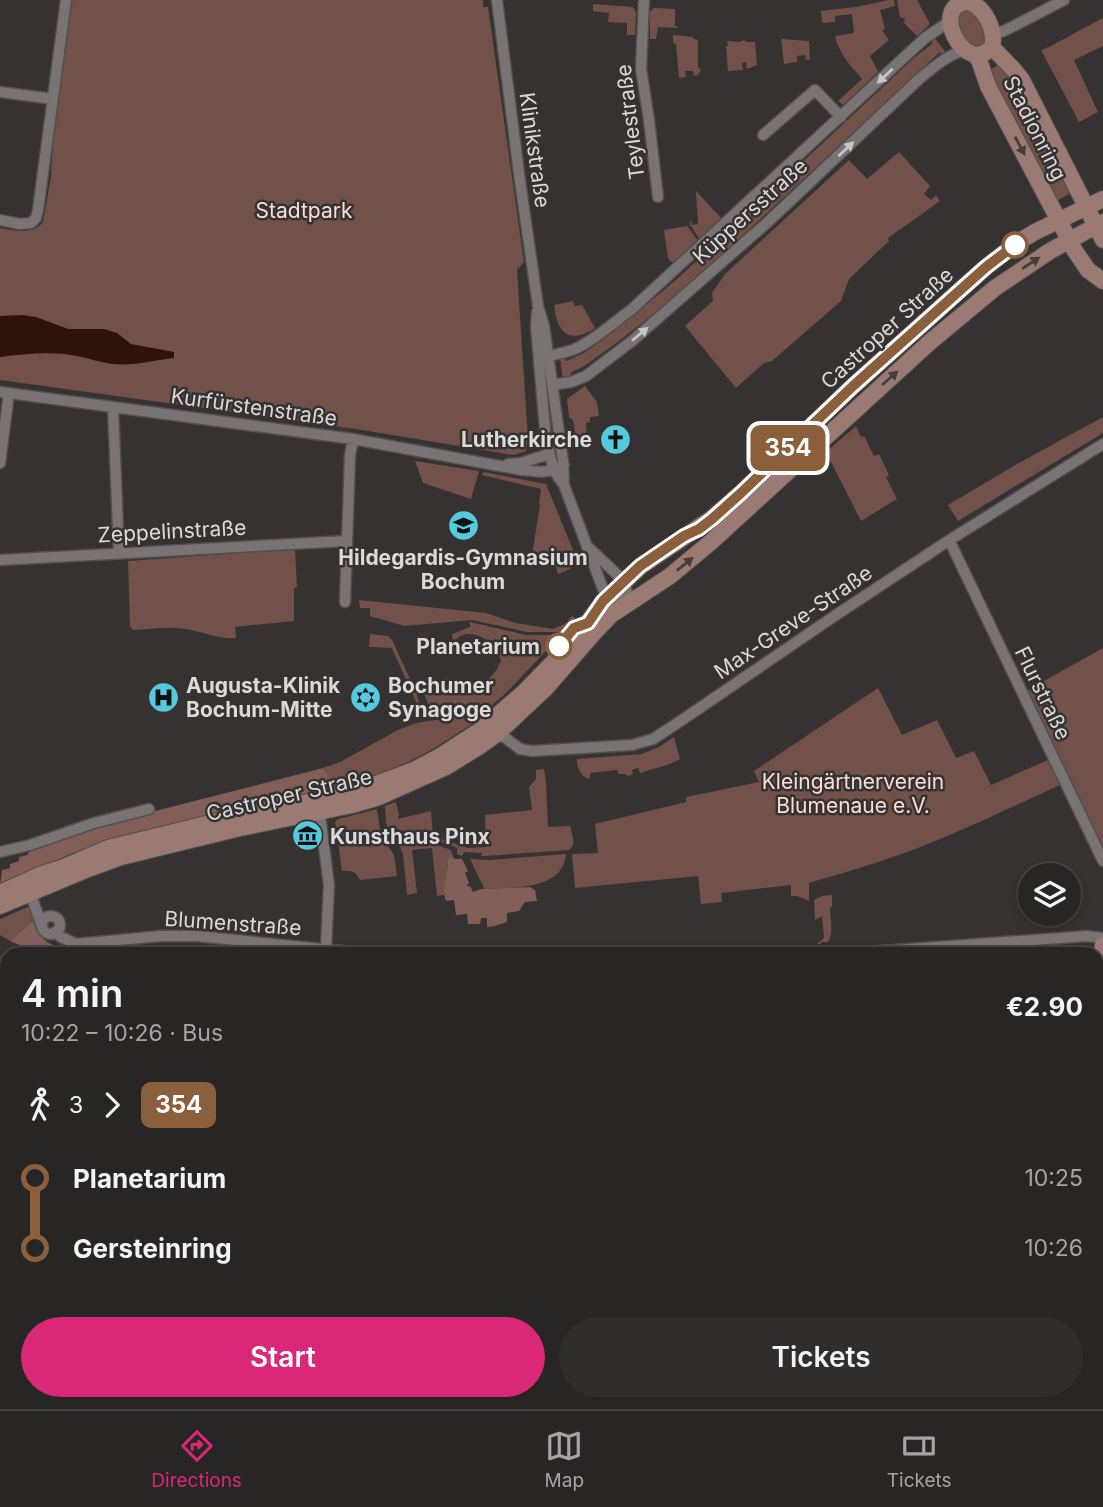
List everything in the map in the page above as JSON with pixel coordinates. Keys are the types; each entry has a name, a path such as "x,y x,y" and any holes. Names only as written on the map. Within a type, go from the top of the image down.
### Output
{"main road":[{"name":"Stadionring","path":"1060,220 988,86 979,60 956,37 949,10 958,4 967,1 981,9 993,41 1022,80 1086,207"},
{"path":"970,53 983,54 993,41"},
{"name":"Castroper Straße","path":"0,893 30,878 108,848 150,836 318,805 352,805 379,797 446,767 480,746 610,596 640,566 712,519 853,386 986,267 1038,230 1103,199"},
{"name":"Castroper Straße","path":"494,728 545,689 611,615 670,576 711,542 930,342 995,288 1070,240 1101,229 1086,207"},
{"path":"1060,220 1088,270 1103,281"},
{"path":"853,386 867,400"},
{"name":"Castroper Straße","path":"0,906 88,869 140,852 318,805"}],"street":[{"path":"0,220 20,224 31,223 36,218 66,0"},
{"name":"Klinikstraße","path":"497,0 507,92 538,306 544,326 541,380 549,454 554,471 564,485 603,589 610,596"},
{"name":"Teylestraße","path":"644,0 641,69 658,197"},
{"path":"993,41 1006,30 1064,0"},
{"name":"Küppersstraße","path":"544,359 581,346 632,309 921,42 949,10"},
{"name":"Küppersstraße","path":"552,385 586,376 632,341 769,221 919,79 951,55 970,53"},
{"path":"763,135 815,90 841,117"},
{"path":"0,92 53,99"},
{"name":"Klinikstraße","path":"544,359 552,385 564,463 564,485"},
{"path":"541,380 552,385"},
{"path":"0,463 5,392"},
{"name":"Kurfürstenstraße","path":"5,392 353,439 538,472 554,471"},
{"path":"113,407 119,553"},
{"path":"345,603 350,455 353,439"},
{"name":"Max-Greve-Straße","path":"494,728 520,749 532,751 632,745 653,738 948,541 1103,444"},
{"path":"549,454 564,463 554,471"},
{"name":"Kurfürstenstraße","path":"503,466 549,454"},
{"name":"Zeppelinstraße","path":"0,560 346,541"},
{"name":"Flurstraße","path":"948,541 1103,861"},
{"name":"Klinikstraße","path":"586,545 625,582"},
{"path":"625,582 629,603"},
{"path":"610,596 629,603"},
{"path":"318,805 329,886 326,947"},
{"path":"0,852 149,809"},
{"path":"32,893 37,881 54,870"},
{"name":"Blumenstraße","path":"32,893 42,926 45,918 54,916 60,926 55,932 76,944 161,936 197,936 315,947"},
{"path":"937,947 1087,936 1103,938"}],"green space":[{"name":"Stadtpark","path":"72,0 483,0 483,7 488,7 524,262 517,270 528,439 526,451 514,455 362,430 0,380 0,228 29,231 43,222 51,177 53,141"},
{"path":"894,0 895,6 880,10 885,29 882,30 889,40 870,56 878,72 843,105 838,101 862,79 842,54 835,36 854,33 852,14 835,16 835,22 822,23 821,11"},
{"path":"897,0 917,0 929,25 917,36 904,23 905,19 900,17"},
{"path":"593,4 633,7 636,13 635,35 627,35 627,23 608,22 609,13 593,11"},
{"path":"970,7 989,32 983,48 969,49 954,18"},
{"path":"654,8 675,9 677,28 658,27 656,39 650,39 650,12"},
{"path":"1103,18 1103,46 1074,60 1098,112 1079,122 1041,50"},
{"path":"673,35 698,40 698,67 701,70 698,75 694,76 693,71 685,71 686,77 679,78"},
{"path":"933,36 947,54 944,56 940,52 685,289 619,341 583,367 573,371 567,380 563,380 560,357 564,356 566,361 584,353 676,280 932,44"},
{"path":"781,39 809,41 810,60 806,60 805,55 797,56 797,62 784,64"},
{"path":"727,41 755,42 757,65 747,69 746,62 742,63 743,70 728,71"},
{"path":"1001,62 1010,69 1073,192 1056,201 987,71"},
{"path":"899,152 930,186 924,194 931,200 936,195 940,201 888,238 889,241 849,279 841,301 772,361 764,363 736,388 685,326 713,301 712,293 725,274 849,160 867,179"},
{"path":"696,191 722,219 700,240 690,224 691,221 692,225 698,224"},
{"path":"687,226 698,241 676,261 671,262 664,230"},
{"path":"573,301 575,306 582,305 595,328 578,336 571,336 561,329 554,305"},
{"path":"585,386 597,402 599,416 590,417 590,422 586,423 587,437 576,438 567,399"},
{"path":"1103,417 1103,433 958,521 948,505"},
{"path":"856,426 874,456 879,454 897,499 861,521 826,452"},
{"path":"415,461 479,471 471,499 423,483"},
{"path":"484,472 546,484 578,562 558,574 556,567 531,562 541,489 482,475"},
{"path":"295,549 297,587 294,588 294,621 235,627 236,638 216,637 179,628 133,630 130,626 128,561"},
{"path":"359,600 486,613 515,623 553,629 566,623 572,616 575,618 563,632 527,632 472,620 404,626 370,616 370,608 360,608"},
{"path":"470,622 526,635 561,635 506,693 482,714 432,714 423,691 446,678 466,686 488,682 501,661 488,641 474,634 459,637 453,643 452,634 470,627"},
{"path":"370,634 388,636 392,640 421,708 419,709 392,648 369,647"},
{"path":"1103,648 1103,853 1026,691"},
{"name":"Kleingärtnerverein Blumenaue e.V.","path":"878,688 902,735 937,720 956,758 974,751 991,785 1048,760 1060,785 926,845 809,883 809,901 791,896 791,885 721,893 722,902 701,904 698,876 575,888 572,854 598,853 595,824 686,802 686,797 759,782 754,771"},
{"path":"455,717 478,720 429,751 397,767 366,779 313,793 315,789 327,787 331,782 323,768 416,723"},
{"path":"674,737 680,759 640,773 638,768 627,776 619,774 617,770 590,773 590,779 582,775 577,765 577,759 642,754"},
{"path":"544,769 548,827 570,826 573,842 569,850 485,856 481,856 482,853 464,852 462,856 457,854 457,848 388,827 386,823 385,806 396,802 398,819 431,811 433,836 468,848 486,847 485,815 532,810 529,787 536,779 536,770"},
{"path":"377,809 381,836 394,855 397,876 360,880 353,872 342,871 335,822"},
{"path":"389,832 402,833 451,850 453,856 447,859 448,874 444,895 437,896 432,848 412,850 417,893 407,895 403,854"},
{"path":"566,854 563,866 556,875 546,881 509,888 484,888 470,859 490,860"},
{"path":"832,895 830,938 828,942 817,944 824,938 822,916 815,920 814,900"},
{"path":"28,907 34,920 10,941 0,935 0,919"}],"shaded area":[{"path":"0,316 36,317 68,329 104,329 117,333 131,344 174,352 174,358 122,364 58,354 0,357"},
{"path":"323,768 332,782 327,787 315,789 313,793 123,837 73,853 0,885 2,870 10,868 10,864 19,861 19,857 85,829"},
{"path":"453,856 454,859 462,859 468,871 465,873 469,883 467,885 473,892 481,889 530,887 535,890 537,901 525,902 519,911 507,913 507,922 495,926 487,927 487,918 481,918 480,924 468,924 467,914 456,915 454,900 446,901 444,896 447,859"},
{"path":"34,920 39,934 50,944 59,947 27,947 10,941"}],"bus line":[{"name":"354","path":"559,646 574,628 588,623 603,601 640,566 712,519 853,386 986,267 1015,245"}],"place":[{"name":"Lutherkirche","path":"615,439"},
{"name":"Hildegardis-Gymnasium Bochum","path":"463,525"},
{"name":"Planetarium","path":"559,646"},
{"name":"Augusta-Klinik Bochum-Mitte","path":"163,697"},
{"name":"Bochumer Synagoge","path":"365,697"},
{"name":"Kunsthaus Pinx","path":"307,836"}]}
